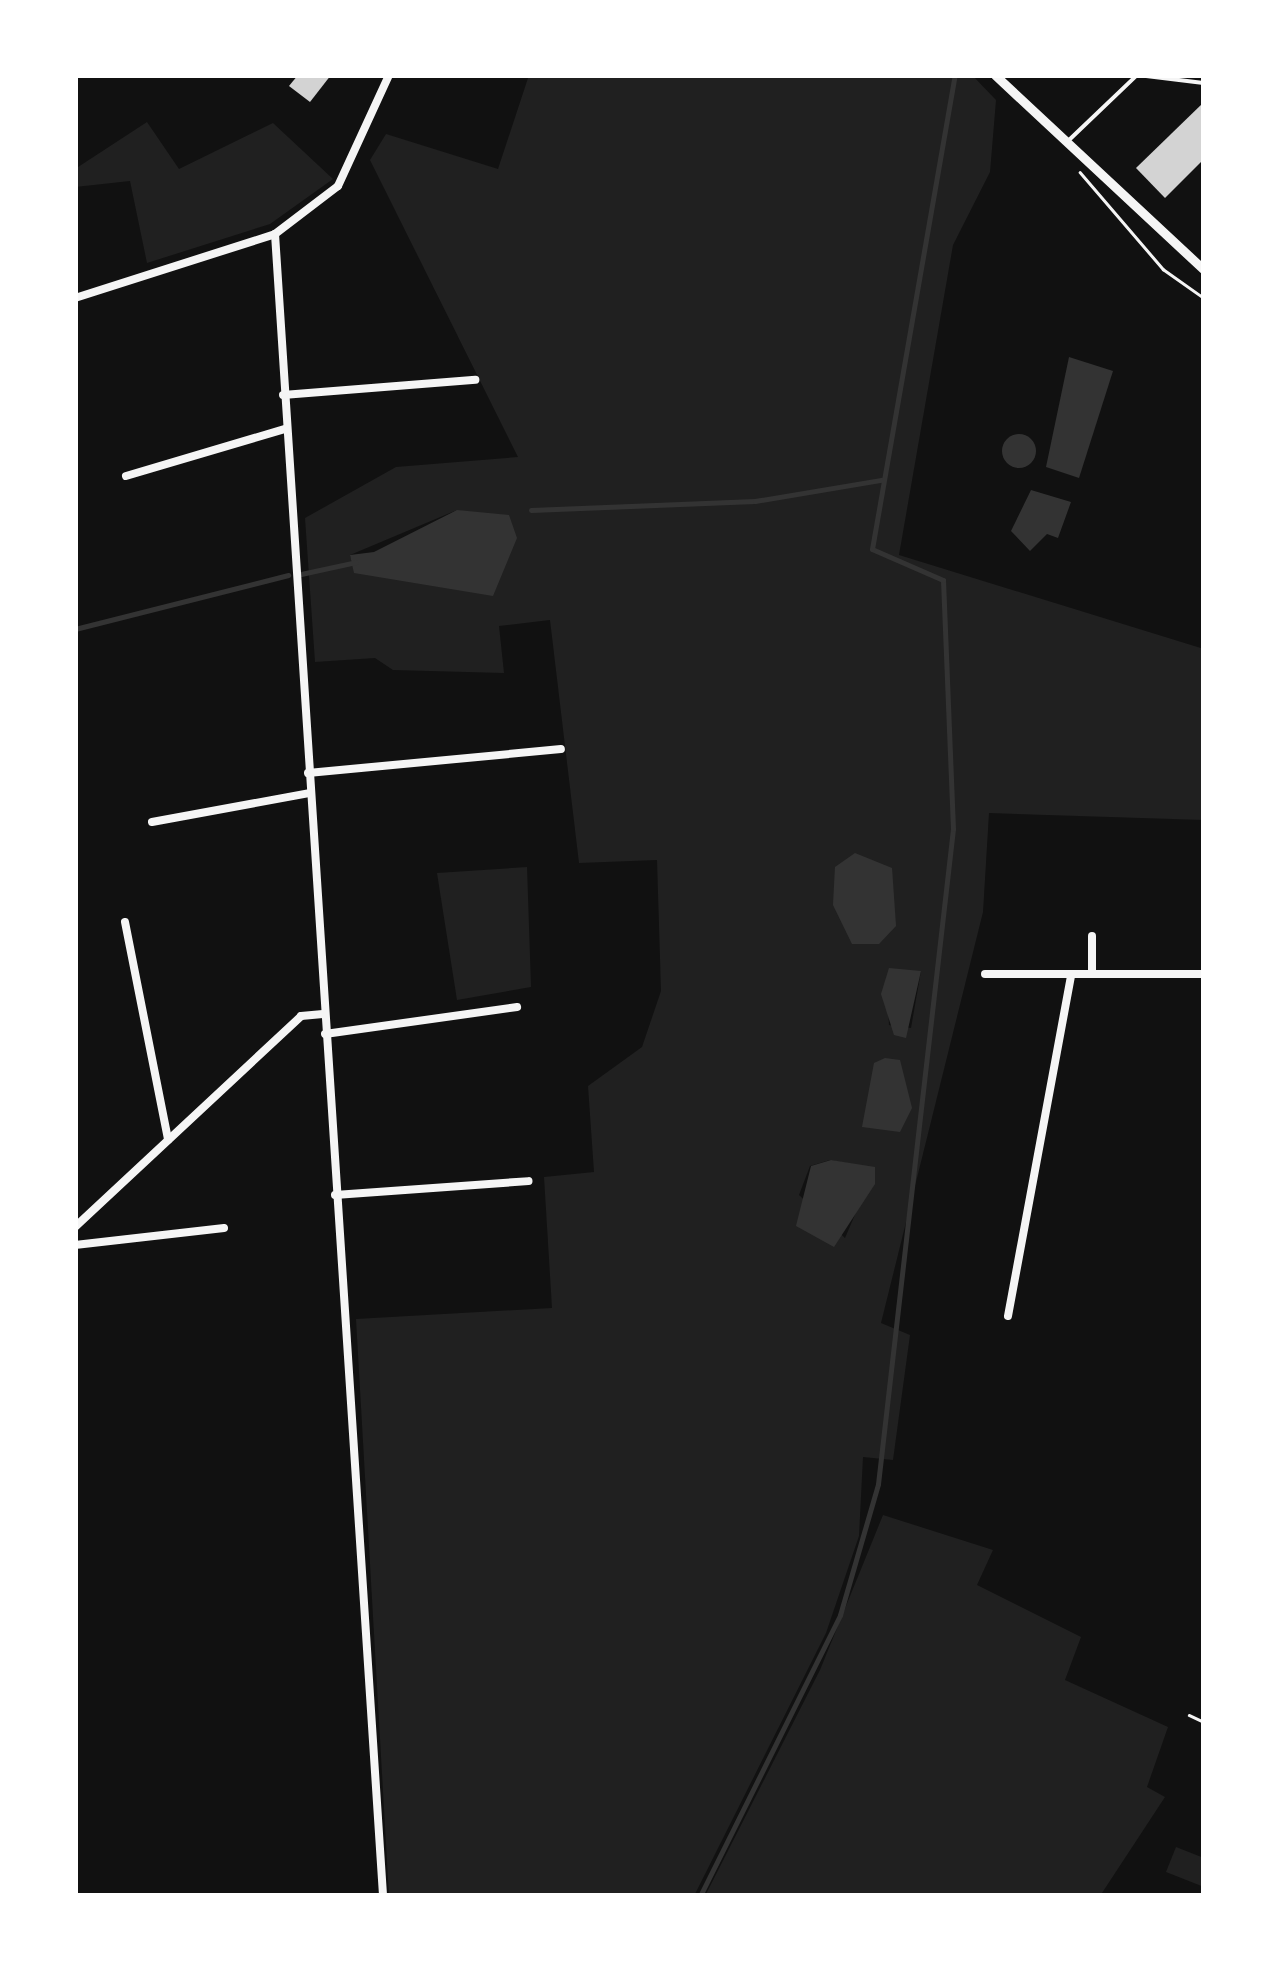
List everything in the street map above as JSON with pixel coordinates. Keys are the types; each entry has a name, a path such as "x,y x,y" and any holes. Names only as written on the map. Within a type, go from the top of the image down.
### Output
{"street":[{"path":"75,298 275,234 338,186 389,75"},
{"path":"996,75 1204,270"},
{"path":"275,234 282,396 382,1896"},
{"path":"282,396 474,380"},
{"path":"126,476 285,429"},
{"path":"308,773 561,748"},
{"path":"152,822 310,792"},
{"path":"126,922 168,1140"},
{"path":"1092,936 1092,974"},
{"path":"985,974 1204,974"},
{"path":"1008,1316 1070,975"},
{"path":"325,1034 518,1007"},
{"path":"75,1227 301,1016 324,1014"},
{"path":"335,1195 528,1181"},
{"path":"75,1245 224,1228"}],"lane":[{"path":"1066,142 1137,75 1204,83"}],"path":[{"path":"1071,164 1163,269 1204,298"},
{"path":"1189,1715 1204,1722"}],"shaded area":[{"path":"529,75 972,75 996,100 990,172 953,245 899,555 1204,649 1204,820 989,813 983,912 881,1323 910,1335 893,1460 863,1457 859,1536 826,1633 694,1896 389,1896 356,1319 552,1308 544,1177 594,1172 588,1086 642,1047 661,991 657,860 579,863 550,620 499,626 504,673 393,670 375,658 315,662 305,518 396,467 518,457 370,160 386,134 498,169","holes":["457,510 355,573 350,555","921,971 911,1028 889,1025 888,1004","830,1160 875,1168 845,1238 799,1195 810,1166"]},
{"path":"147,122 179,169 273,123 333,179 270,224 147,263 130,181 75,187 75,169"},
{"path":"1069,357 1113,371 1079,478 1046,467"},
{"path":"1019,434 1031,439 1036,451 1031,463 1019,468 1007,463 1002,451 1007,439"},
{"path":"1031,490 1071,502 1058,538 1047,534 1030,551 1011,531"},
{"path":"457,510 509,515 517,538 493,596 354,573 350,555 374,552"},
{"path":"855,853 892,868 896,926 879,944 852,944 833,905 835,867"},
{"path":"527,867 531,987 457,1000 437,873"},
{"path":"889,968 921,971 906,1038 894,1035 881,994"},
{"path":"885,1058 900,1060 912,1108 900,1132 862,1127 874,1063"},
{"path":"831,1160 875,1167 875,1184 834,1247 796,1226 811,1166"},
{"path":"883,1515 993,1550 977,1585 1081,1637 1065,1680 1168,1727 1147,1787 1165,1797 1100,1896 705,1896 820,1670"},
{"path":"1176,1847 1204,1858 1204,1887 1166,1872"}],"building":[{"path":"298,75 331,75 310,102 289,86"},
{"path":"1204,102 1204,159 1165,198 1136,168"}],"waterway":[{"path":"700,1896 840,1615 878,1484 953,829 943,580 872,549 955,75"},
{"path":"531,510 755,501 881,480"},
{"path":"301,574 356,562"},
{"path":"75,629 288,575"}]}
